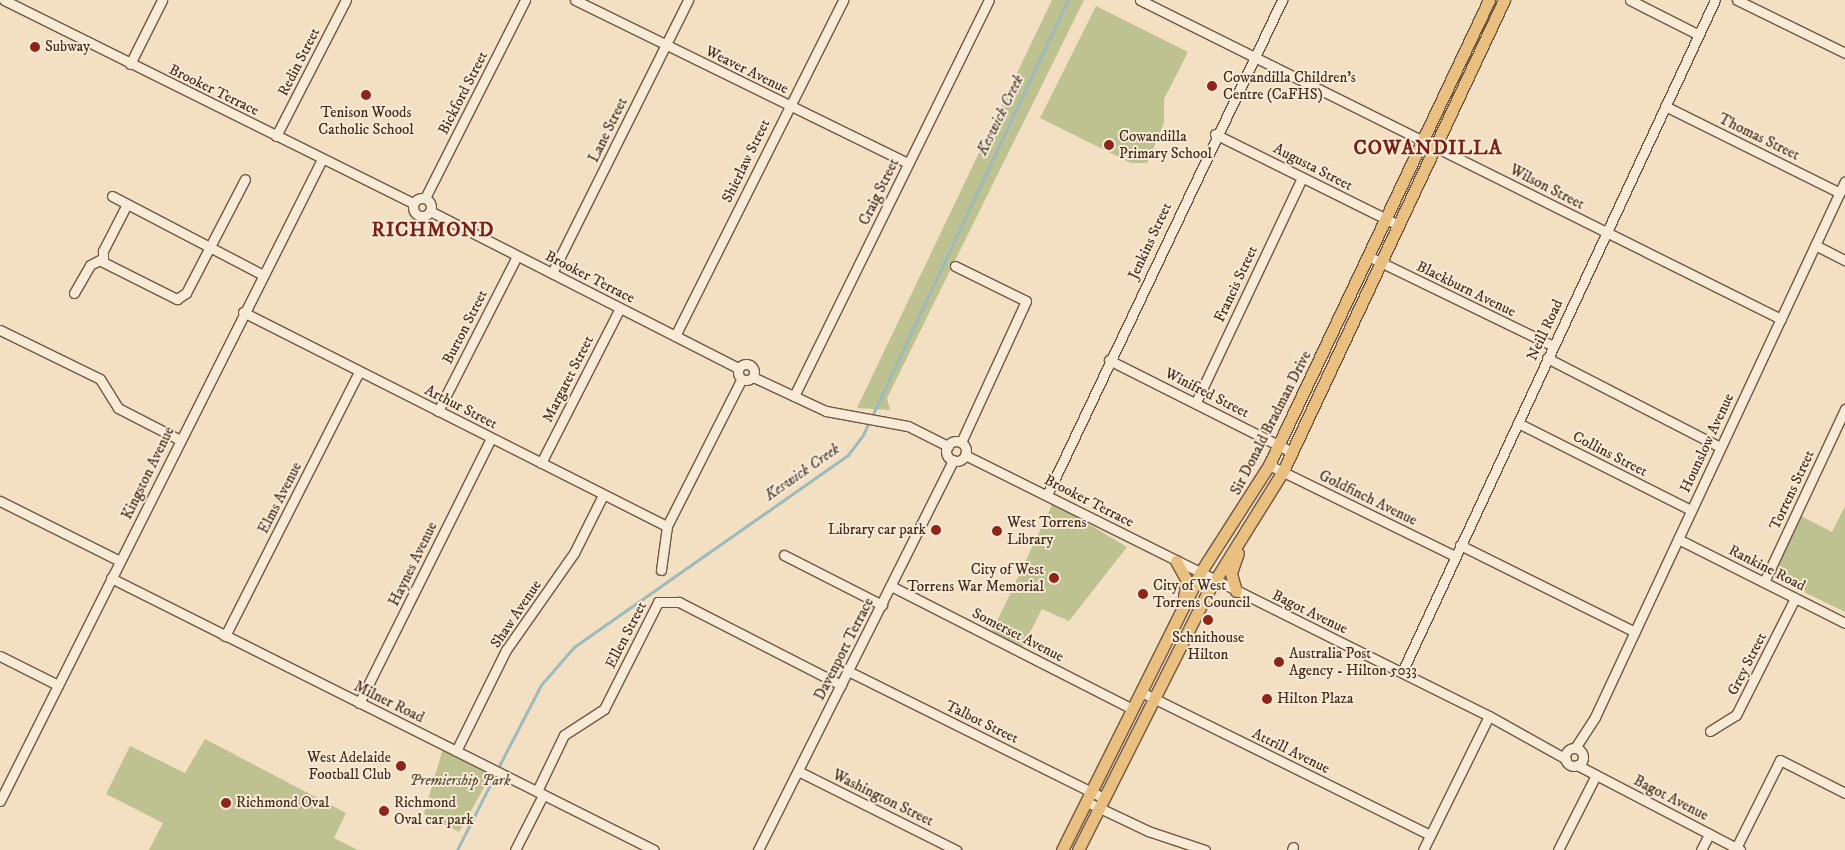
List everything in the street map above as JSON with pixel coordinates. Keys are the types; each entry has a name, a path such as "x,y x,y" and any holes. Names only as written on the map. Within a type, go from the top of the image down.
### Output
{"main road":[{"name":"Sir Donald Bradman Drive","path":"1062,850 1200,573 1269,465 1488,0"},
{"name":"Sir Donald Bradman Drive","path":"1078,850 1214,580 1242,542 1292,452 1504,0"},
{"path":"1236,591 1231,573 1242,542"},
{"path":"1176,561 1187,581 1181,614"}],"street":[{"name":"Brooker Terrace","path":"4,0 413,203 417,215 430,210 738,368 749,364 753,377"},
{"path":"130,64 162,0"},
{"name":"Redin Street","path":"276,136 346,0"},
{"name":"Bickford Street","path":"426,198 525,0"},
{"name":"Weaver Avenue","path":"575,0 665,46 908,163"},
{"name":"Lane Street","path":"552,273 688,0"},
{"name":"Shierlaw Street","path":"676,336 789,105 843,0"},
{"name":"Craig Street","path":"794,396 990,0"},
{"name":"Jenkins Street","path":"1047,495 1215,134 1282,0"},
{"path":"1630,0 1699,35"},
{"name":"Neill Road","path":"1402,672 1552,346 1715,0"},
{"path":"1737,0 1845,53"},
{"name":"Wilson Street","path":"1143,1 1781,319"},
{"name":"Thomas Street","path":"1665,106 1840,193"},
{"name":"Augusta Street","path":"1215,134 1398,226"},
{"name":"Kingston Avenue","path":"0,801 243,312 322,159"},
{"name":"Francis Street","path":"1196,402 1302,178"},
{"path":"102,260 177,299 186,293 244,179"},
{"name":"Hounslow Avenue","path":"1575,757 1845,181"},
{"path":"112,196 126,206 262,275"},
{"path":"413,203 426,198 430,210"},
{"path":"74,294 90,265 102,260 126,206"},
{"path":"1816,245 1845,260"},
{"name":"Burton Street","path":"438,411 517,256"},
{"name":"Blackburn Avenue","path":"1368,256 1552,346"},
{"path":"948,446 947,454 953,460 965,456 961,442 1026,301 955,266"},
{"name":"Margaret Street","path":"541,463 620,308"},
{"name":"Arthur Street","path":"243,312 603,496 667,526"},
{"path":"0,330 100,379 118,408 180,440"},
{"path":"1547,358 1720,447"},
{"name":"Winifred Street","path":"1109,360 1196,402 1292,452"},
{"path":"661,570 667,526 741,380 738,368"},
{"name":"Elms Avenue","path":"224,636 359,372"},
{"path":"741,380 753,377 826,411 860,420 908,426 948,446 961,442"},
{"name":"Torrens Street","path":"1764,582 1845,410"},
{"name":"Collins Street","path":"1518,423 1691,510"},
{"name":"Haynes Avenue","path":"359,703 491,438"},
{"name":"Brooker Terrace","path":"965,456 1047,495 1200,573"},
{"name":"Davenport Terrace","path":"758,850 953,460"},
{"name":"Goldfinch Avenue","path":"1269,465 1455,556"},
{"name":"Shaw Avenue","path":"456,751 506,650 574,553 603,496"},
{"path":"0,501 120,561"},
{"name":"Rankine Road","path":"1678,539 1845,623"},
{"path":"1460,545 1635,632"},
{"path":"784,556 882,605"},
{"name":"Bagot Avenue","path":"1200,573 1402,672 1541,743 1575,757 1592,773 1738,849"},
{"name":"Milner Road","path":"111,578 505,775 648,849"},
{"name":"Somerset Avenue","path":"891,586 1132,709"},
{"name":"Grey Street","path":"1710,731 1736,715 1795,598"},
{"name":"Ellen Street","path":"540,793 564,735 604,709 658,602 679,602 840,686"},
{"path":"0,656 58,685"},
{"name":"Talbot Street","path":"848,671 1101,803 1148,831 1205,850"},
{"name":"Attrill Avenue","path":"1141,692 1430,835"},
{"path":"1423,850 1490,716"},
{"path":"1738,849 1780,760 1845,793"},
{"name":"Washington Street","path":"798,771 956,850"},
{"path":"1558,850 1592,773"},
{"path":"515,850 540,793"},
{"path":"1701,850 1709,834"}],"green space":[{"path":"1052,0 1084,0 887,398 890,410 857,408"},
{"path":"1096,6 1188,52 1164,99 1164,123 1147,163 1131,163 1040,118"},
{"path":"1053,503 1127,547 1069,621 1042,609 1020,652 990,636"},
{"path":"1845,506 1845,612 1771,576 1799,515 1832,532"},
{"name":"Richmond Oval","path":"205,739 346,813 334,838 358,850 149,850 163,823 106,794 130,746 185,773"},
{"name":"Premiership Park","path":"444,745 494,770 459,832 424,814"}],"waterway":[{"name":"Keswick Creek","path":"498,768 541,685 574,647 848,455 863,435 1068,0"},
{"name":"Keswick Creek","path":"457,850 496,773"}],"place":[{"name":"Subway","path":"35,47"},
{"name":"Cowandilla Children’s Centre (CaFHS)","path":"1212,86"},
{"name":"Tenison Woods Catholic School","path":"366,95"},
{"name":"Cowandilla Primary School","path":"1109,145"},
{"name":"Library car park","path":"936,530"},
{"name":"West Torrens Library","path":"997,531"},
{"name":"City of West Torrens War Memorial","path":"1054,578"},
{"name":"City of West Torrens Council","path":"1143,594"},
{"name":"Schnithouse Hilton","path":"1208,620"},
{"name":"Australia Post Agency - Hilton 5033","path":"1279,662"},
{"name":"Hilton Plaza","path":"1267,699"},
{"name":"West Adelaide Football Club","path":"401,766"},
{"name":"Richmond Oval","path":"226,803"},
{"name":"Richmond Oval car park","path":"384,811"}],"district":[{"name":"COWANDILLA","path":"1428,148"},
{"name":"RICHMOND","path":"433,230"}]}
